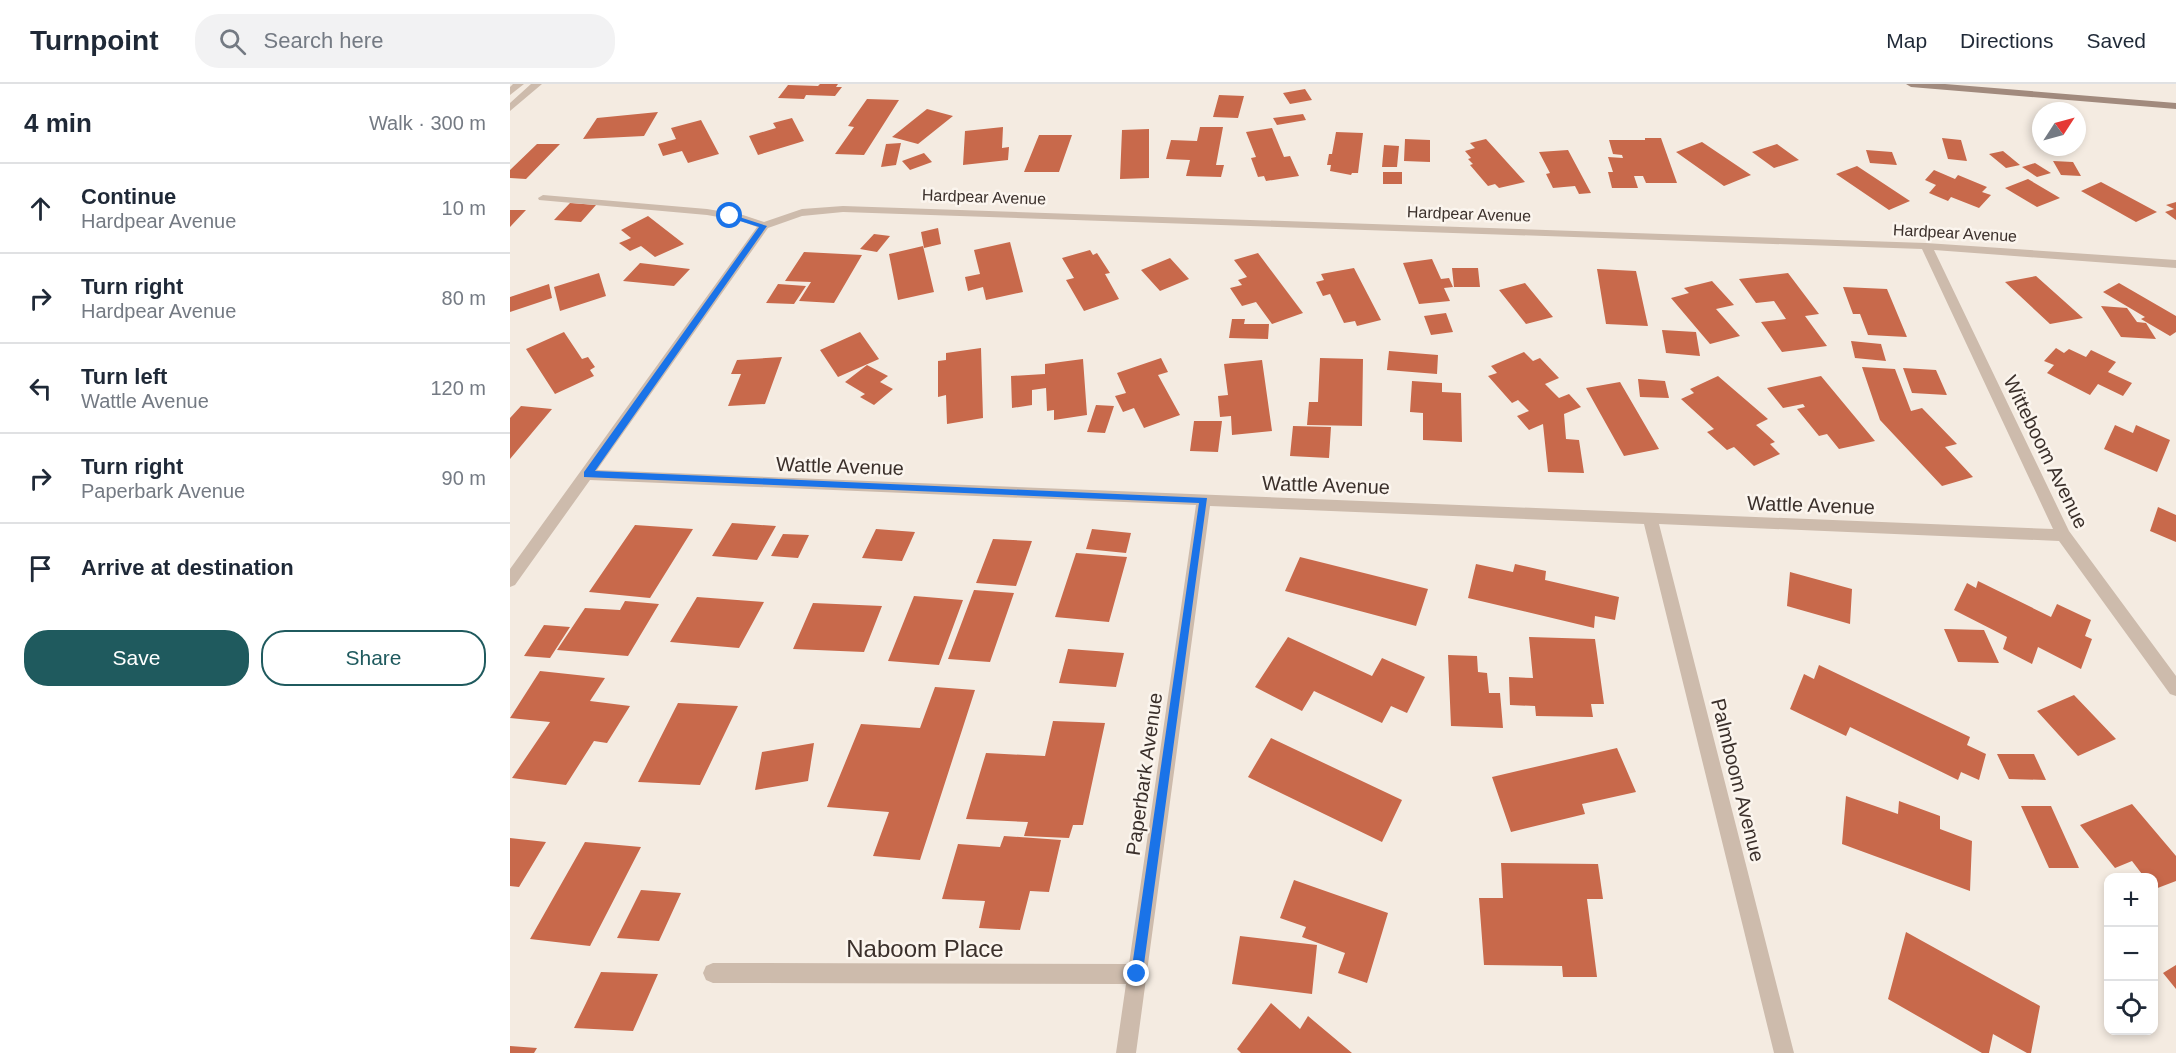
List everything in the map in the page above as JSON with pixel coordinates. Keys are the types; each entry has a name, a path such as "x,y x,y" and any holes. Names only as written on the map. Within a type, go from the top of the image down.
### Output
{"main road":[{"path":"1911,84 2176,106"}],"street":[{"path":"510,92 519,84"},
{"path":"510,108 537,84"},
{"path":"510,581 764,226 743,218 707,212 543,198"},
{"name":"Hardpear Avenue","path":"764,226 784,217 810,211 843,209 1926,246 2176,264"},
{"name":"Witteboom Avenue","path":"1926,246 2063,535 2176,689"},
{"name":"Wattle Avenue","path":"587,475 2063,535"},
{"name":"Paperbark Avenue","path":"1126,1053 1204,500"},
{"name":"Palmboom Avenue","path":"1650,518 1784,1053"},
{"name":"Naboom Place","path":"713,973 1137,974"}],"building":[{"path":"838,84 836,87 842,87 835,96 806,95 804,99 778,98 788,85 818,86"},
{"path":"1305,89 1312,100 1290,104 1283,93"},
{"path":"1219,95 1244,96 1238,118 1213,117"},
{"path":"867,99 899,100 864,155 835,154 854,127 848,126"},
{"path":"927,109 953,116 918,144 892,137"},
{"path":"658,112 644,136 583,139 597,118"},
{"path":"1303,114 1306,120 1277,125 1273,118"},
{"path":"792,118 804,141 758,155 749,136 776,128 773,123"},
{"path":"701,120 719,154 688,163 682,151 663,156 658,144 676,139 671,128"},
{"path":"1003,127 1002,148 1009,147 1008,160 963,165 965,131"},
{"path":"1200,127 1223,127 1216,165 1224,165 1221,177 1186,176 1190,160 1166,159 1171,140 1197,141"},
{"path":"1272,128 1284,157 1290,156 1299,176 1266,181 1264,176 1258,177 1251,158 1256,157 1246,132"},
{"path":"1149,129 1149,178 1120,179 1122,130"},
{"path":"1336,132 1363,133 1358,173 1351,175 1330,171 1331,165 1327,165 1329,154 1332,154"},
{"path":"1039,135 1072,135 1059,172 1024,172"},
{"path":"1645,138 1661,138 1677,183 1646,183 1643,176 1634,176 1638,188 1612,188 1608,172 1613,172 1608,157 1623,158 1622,155 1613,154 1609,140 1645,140"},
{"path":"1942,138 1961,140 1967,161 1948,159"},
{"path":"1405,139 1430,140 1430,162 1404,161"},
{"path":"1486,139 1525,182 1499,188 1495,184 1488,186 1470,165 1473,164 1468,159 1471,158 1465,151 1475,148 1470,143"},
{"path":"1702,142 1751,175 1724,186 1676,152"},
{"path":"901,143 896,165 881,167 886,144"},
{"path":"537,144 560,144 526,179 510,178 510,170"},
{"path":"1777,144 1799,160 1774,168 1752,152"},
{"path":"1384,145 1399,146 1397,167 1382,167"},
{"path":"1568,150 1591,193 1579,194 1575,186 1553,188 1546,174 1550,173 1539,152"},
{"path":"1866,150 1892,152 1897,165 1870,163"},
{"path":"2003,151 2020,165 2006,168 1989,154"},
{"path":"924,153 932,162 910,170 902,161"},
{"path":"2053,161 2073,162 2081,176 2061,175"},
{"path":"2035,163 2051,173 2037,177 2022,167"},
{"path":"1857,166 1910,201 1889,210 1836,174"},
{"path":"1934,170 1955,179 1958,175 1987,187 1982,192 1991,195 1979,208 1951,197 1948,201 1929,193 1936,185 1925,180"},
{"path":"1383,172 1402,172 1402,184 1383,184"},
{"path":"2028,179 2060,198 2037,207 2005,188"},
{"path":"2101,182 2157,212 2136,222 2081,191"},
{"path":"2176,202 2176,220 2165,212 2174,209 2166,205"},
{"path":"570,203 596,205 581,222 554,220"},
{"path":"510,210 526,210 510,227"},
{"path":"648,216 684,244 655,257 641,246 630,251 619,243 631,238 621,230"},
{"path":"938,228 941,244 924,248 921,232"},
{"path":"874,234 890,236 877,252 860,249"},
{"path":"1010,242 1023,292 986,300 983,287 968,291 965,277 980,274 974,250"},
{"path":"923,246 934,292 898,300 889,254"},
{"path":"1090,250 1093,255 1097,253 1110,273 1105,274 1119,299 1084,311 1066,280 1074,278 1062,258"},
{"path":"804,252 862,255 834,303 799,301 811,282 785,281"},
{"path":"1258,253 1303,313 1272,324 1256,302 1242,306 1230,288 1242,285 1238,280 1247,277 1234,260"},
{"path":"1170,258 1189,279 1160,291 1141,270"},
{"path":"1432,259 1441,279 1449,278 1453,287 1444,288 1450,301 1419,304 1403,263"},
{"path":"640,263 690,269 674,286 623,281"},
{"path":"1354,268 1381,320 1357,326 1355,321 1344,323 1330,294 1323,296 1316,282 1324,280 1321,274"},
{"path":"1452,268 1478,268 1480,287 1454,287"},
{"path":"1597,269 1636,271 1648,326 1606,324"},
{"path":"599,273 606,296 560,311 554,287"},
{"path":"1788,273 1819,314 1805,316 1827,346 1782,352 1761,322 1786,319 1774,301 1756,303 1739,279"},
{"path":"2036,276 2083,318 2050,324 2005,282"},
{"path":"1712,281 1734,305 1716,309 1740,336 1710,344 1671,298 1689,293 1684,288"},
{"path":"1525,283 1553,317 1526,324 1499,290"},
{"path":"2119,283 2176,316 2176,332 2170,336 2141,319 2145,317 2103,292"},
{"path":"549,284 552,298 510,312 510,297"},
{"path":"778,284 806,286 794,304 766,303"},
{"path":"1843,287 1887,289 1907,337 1868,335 1860,314 1853,314"},
{"path":"2101,306 2127,308 2137,322 2146,323 2156,339 2121,337"},
{"path":"1446,313 1453,332 1431,335 1424,316"},
{"path":"1232,319 1245,319 1244,324 1269,324 1268,339 1229,338"},
{"path":"1662,330 1696,332 1700,356 1666,353"},
{"path":"564,332 582,359 588,357 595,367 590,370 594,376 555,394 526,349"},
{"path":"860,332 879,359 838,377 820,350"},
{"path":"1851,341 1881,344 1886,361 1855,358"},
{"path":"981,348 983,418 947,424 946,395 938,397 938,361 946,360 946,353"},
{"path":"2056,348 2064,353 2069,349 2086,357 2091,350 2116,362 2108,372 2132,383 2123,396 2098,384 2090,395 2047,373 2054,365 2044,361"},
{"path":"1389,351 1438,355 1437,374 1387,370"},
{"path":"1524,352 1533,361 1540,358 1559,378 1545,384 1559,398 1569,394 1581,407 1564,414 1566,439 1579,440 1584,473 1548,472 1543,424 1529,430 1517,416 1529,411 1518,400 1512,403 1488,376 1497,373 1491,366"},
{"path":"782,357 765,404 728,406 741,374 731,374 737,360"},
{"path":"1161,358 1168,372 1158,375 1180,415 1144,428 1134,408 1123,412 1115,396 1126,393 1117,373"},
{"path":"1320,358 1363,359 1362,426 1307,425 1309,402 1318,402"},
{"path":"1083,359 1087,415 1054,420 1054,410 1047,411 1046,388 1032,390 1032,405 1012,408 1011,376 1045,374 1045,364"},
{"path":"1262,360 1272,431 1232,435 1231,416 1220,417 1218,396 1228,395 1224,364"},
{"path":"867,365 888,376 880,382 893,389 874,405 860,397 865,394 845,382"},
{"path":"1862,367 1895,369 1911,411 1922,408 1957,444 1945,447 1973,477 1942,486 1880,420"},
{"path":"1903,368 1936,370 1947,395 1912,393"},
{"path":"1718,376 1768,419 1756,425 1775,442 1770,444 1780,454 1754,466 1734,447 1727,450 1707,432 1714,429 1681,399 1694,393 1690,389"},
{"path":"1821,376 1875,441 1839,449 1827,434 1819,436 1797,409 1805,407 1803,404 1783,408 1767,388"},
{"path":"1638,379 1665,381 1669,398 1640,397"},
{"path":"1412,381 1442,383 1442,392 1461,393 1462,442 1423,440 1423,413 1410,412"},
{"path":"1620,382 1659,449 1624,456 1586,388"},
{"path":"1096,405 1114,406 1105,433 1087,432"},
{"path":"521,406 552,409 510,459 510,418"},
{"path":"1194,421 1222,421 1218,452 1190,451"},
{"path":"2115,425 2133,433 2136,425 2170,440 2157,472 2104,449"},
{"path":"1293,426 1331,427 1329,458 1290,456"},
{"path":"2158,507 2176,515 2176,542 2150,531"},
{"path":"732,523 776,526 757,560 712,556"},
{"path":"635,525 693,529 650,598 589,592"},
{"path":"876,529 915,532 902,561 862,558"},
{"path":"1092,529 1131,533 1126,553 1086,549"},
{"path":"783,534 809,535 798,558 771,556"},
{"path":"993,539 1032,541 1016,586 976,583"},
{"path":"1076,553 1127,557 1109,622 1055,617"},
{"path":"1300,557 1428,589 1416,626 1285,591"},
{"path":"1476,564 1513,572 1515,564 1546,571 1545,580 1619,597 1615,620 1595,616 1594,628 1468,598"},
{"path":"1790,572 1852,589 1850,624 1787,606"},
{"path":"1978,581 2051,617 2057,604 2091,620 2085,636 2092,639 2081,669 2038,647 2032,664 2003,649 2007,637 1954,610 1967,583 1976,588"},
{"path":"974,590 1014,593 990,662 948,659"},
{"path":"914,596 963,600 939,665 888,661"},
{"path":"697,597 764,602 739,648 670,642"},
{"path":"625,601 659,604 628,656 557,650 585,608 620,610"},
{"path":"813,603 882,606 864,652 793,649"},
{"path":"544,625 570,627 550,658 524,656"},
{"path":"1944,629 1984,630 1999,663 1958,662"},
{"path":"1288,637 1372,676 1382,658 1425,677 1407,713 1391,706 1382,723 1314,691 1302,711 1255,687"},
{"path":"1529,637 1595,639 1604,704 1591,704 1593,717 1536,716 1535,706 1510,705 1509,677 1533,678"},
{"path":"1068,649 1124,653 1116,687 1059,683"},
{"path":"1448,655 1477,656 1478,672 1487,673 1489,693 1500,693 1503,728 1451,726"},
{"path":"1819,665 1970,737 1967,745 1986,754 1979,780 1961,772 1958,780 1850,727 1846,736 1790,709 1804,674 1814,679"},
{"path":"540,671 605,678 590,701 630,706 607,743 594,741 566,785 512,778 550,722 510,718"},
{"path":"935,687 975,690 920,860 873,856 889,812 827,807 861,724 920,728"},
{"path":"2074,695 2116,739 2078,756 2037,711"},
{"path":"678,703 738,706 700,785 638,782"},
{"path":"1053,721 1105,723 1083,825 1073,825 1069,838 1024,836 1028,822 966,819 986,753 1045,756"},
{"path":"1271,738 1402,800 1382,842 1248,777"},
{"path":"814,743 808,781 755,790 762,752"},
{"path":"1617,748 1636,792 1582,804 1585,814 1511,832 1492,777"},
{"path":"1997,754 2034,754 2046,780 2009,779"},
{"path":"1846,796 1898,814 1899,801 1940,816 1940,829 1972,841 1970,891 1842,844"},
{"path":"2132,804 2176,856 2176,881 2158,888 2158,873 2141,873 2132,861 2115,868 2080,825"},
{"path":"2021,806 2051,806 2079,868 2049,868"},
{"path":"1004,836 1061,840 1049,892 1030,891 1020,930 979,928 985,901 942,899 958,844 1000,847"},
{"path":"510,838 546,842 519,887 510,886"},
{"path":"585,842 641,847 590,946 530,939"},
{"path":"1501,863 1598,864 1603,899 1587,899 1597,977 1563,977 1562,966 1484,965 1479,898 1503,898"},
{"path":"1294,880 1388,913 1367,983 1338,973 1345,953 1302,937 1306,927 1280,918"},
{"path":"641,890 681,893 659,941 617,938"},
{"path":"1906,932 2040,1006 2031,1053 1993,1034 1989,1053 1982,1053 1888,999"},
{"path":"1240,936 1317,945 1312,994 1232,984"},
{"path":"2176,965 2176,989 2163,973"},
{"path":"601,972 658,974 633,1031 574,1028"},
{"path":"1271,1003 1300,1029 1308,1016 1352,1053 1241,1053 1237,1049"},
{"path":"510,1046 537,1048 534,1053 510,1053"}],"route":[{"path":"730,216 764,226 587,475 1204,500 1137,974"}]}
